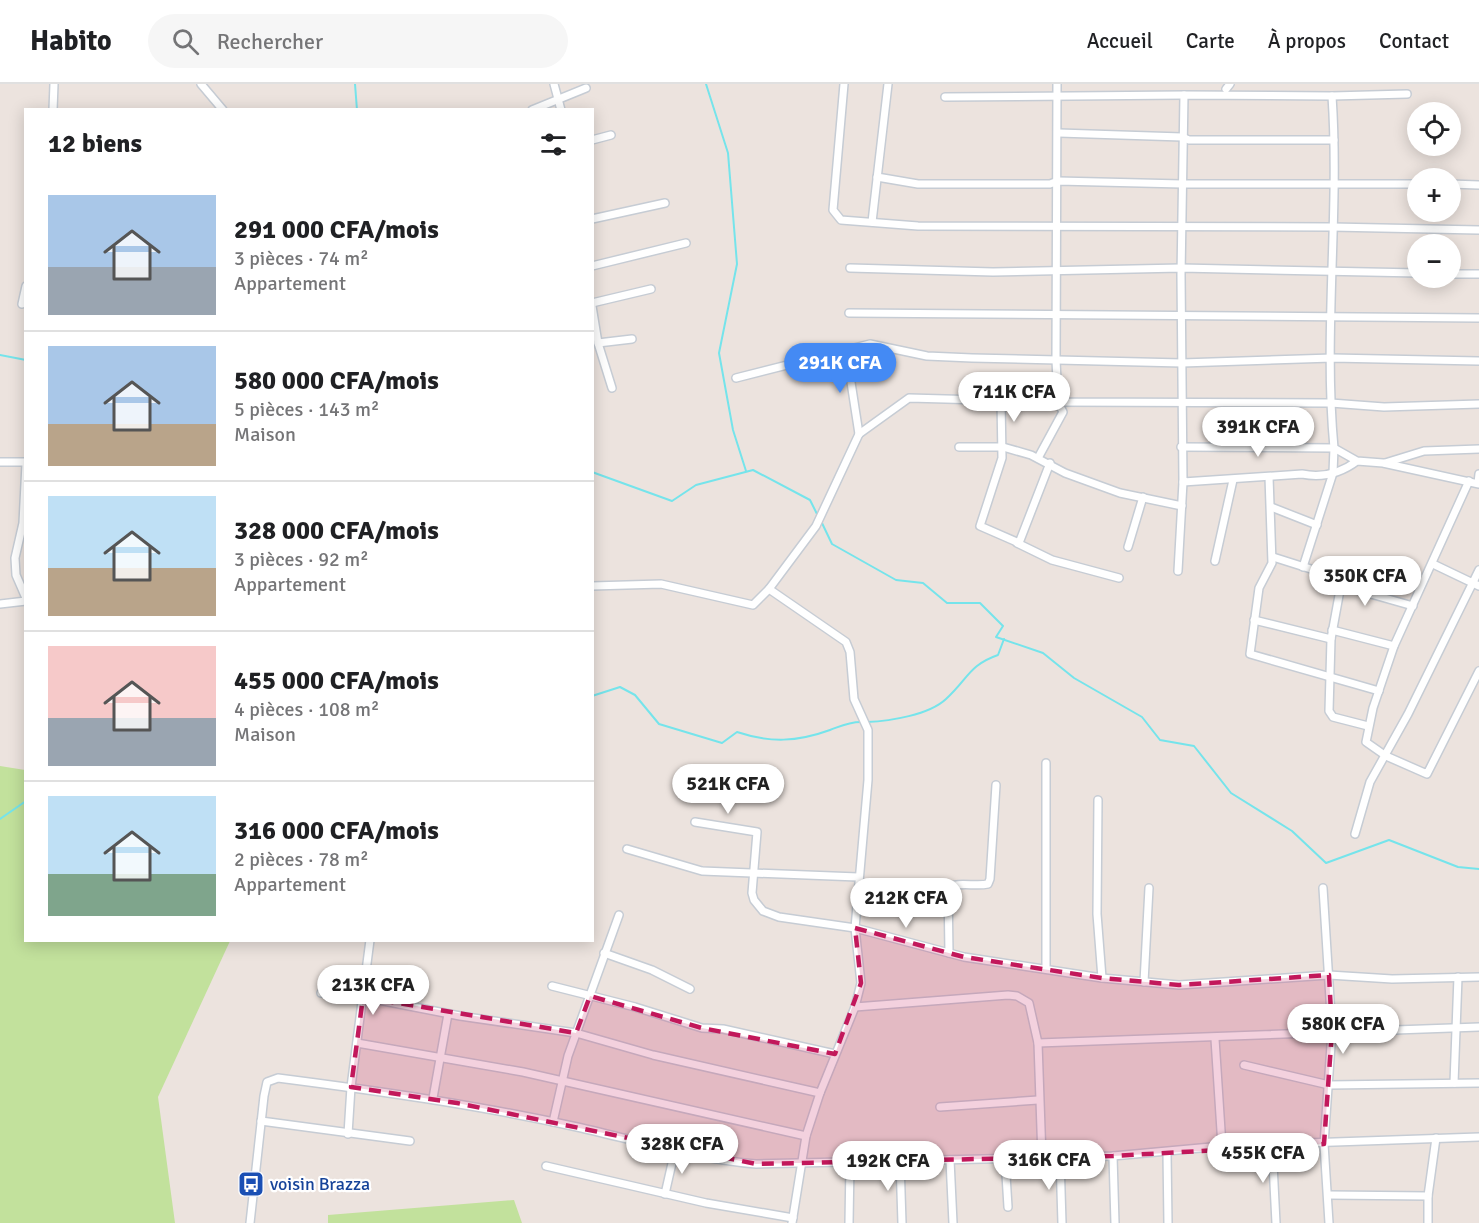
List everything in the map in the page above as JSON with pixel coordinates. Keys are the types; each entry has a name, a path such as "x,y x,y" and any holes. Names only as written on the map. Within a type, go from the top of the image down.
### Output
{"street":[{"path":"52,108 54,84"},
{"path":"201,84 221,108"},
{"path":"554,84 560,108"},
{"path":"844,84 833,210 841,220 918,226 1332,227 1479,230"},
{"path":"872,222 888,84"},
{"path":"1038,458 1063,412 1058,402 1055,313 1059,133 1057,84"},
{"path":"536,108 586,88"},
{"path":"945,97 1184,95 1227,88 1332,96 1407,94"},
{"path":"1178,571 1183,482 1181,228 1184,95"},
{"path":"1303,567 1333,473 1331,272 1335,183 1332,96"},
{"path":"1059,133 1182,137 1188,140 1334,140"},
{"path":"594,139 611,135"},
{"path":"877,177 918,184 1050,184 1058,181 1182,184 1407,184"},
{"path":"1461,184 1479,185"},
{"path":"594,219 665,203"},
{"path":"594,266 686,243"},
{"path":"850,268 993,272 1181,268 1407,273"},
{"path":"1461,274 1479,274"},
{"path":"594,304 651,289"},
{"path":"22,304 24,295"},
{"path":"849,313 1479,318"},
{"path":"594,318 598,343 612,388"},
{"path":"598,343 632,339"},
{"path":"736,378 846,350 880,344 927,356 1056,360 1182,363 1332,358 1479,361"},
{"path":"846,350 859,434"},
{"path":"594,586 660,584 749,605 757,602 816,526 859,434 909,398 1058,402 1331,403 1384,407 1479,404"},
{"path":"1001,400 1003,447 995,487 980,526 1052,560 1119,578"},
{"path":"959,447 1003,447 1038,458 1065,473 1094,484 1182,506"},
{"path":"1181,447 1334,448 1357,461 1383,463 1478,483 1479,474"},
{"path":"1383,463 1424,451 1479,449"},
{"path":"1416,453 1416,470"},
{"path":"1183,482 1333,473 1357,461"},
{"path":"0,462 24,463"},
{"path":"1017,543 1020,541 1050,463"},
{"path":"1269,477 1273,557 1260,588 1249,651 1253,657 1379,691"},
{"path":"1215,561 1233,480"},
{"path":"1469,481 1394,646 1368,726 1366,742 1386,756 1427,774 1479,671"},
{"path":"1128,547 1143,497"},
{"path":"1271,507 1317,525"},
{"path":"24,511 15,570 24,594"},
{"path":"1273,557 1303,567 1346,587 1413,606"},
{"path":"1433,564 1476,585"},
{"path":"1356,834 1370,782 1476,585 1479,570"},
{"path":"1346,587 1340,591 1332,630 1330,714 1368,726"},
{"path":"546,1166 665,1194 793,1220 806,1136 820,1093 855,1007 861,982 855,928 868,780 868,730 854,699 849,647 846,642 769,588"},
{"path":"0,604 24,599"},
{"path":"1254,620 1331,639"},
{"path":"1332,630 1394,646"},
{"path":"1046,763 1046,969"},
{"path":"948,953 948,888 954,885 981,886 988,884 990,879 996,785"},
{"path":"1098,800 1097,914 1102,978"},
{"path":"695,822 757,832 752,874 754,900 763,911 779,917 855,928 948,953 1102,978 1144,982 1209,984 1329,975 1392,979 1479,977"},
{"path":"627,849 684,867 752,874 858,877"},
{"path":"1144,982 1149,888"},
{"path":"1323,888 1332,1031 1324,1144 1329,1223"},
{"path":"553,1122 576,1033 619,915"},
{"path":"348,1134 351,1087 370,942"},
{"path":"604,953 652,970 690,989"},
{"path":"1454,1083 1458,1028 1458,977"},
{"path":"552,986 702,1028 718,1028 746,1033 835,1054"},
{"path":"321,993 363,997 448,1014 576,1033 664,1057 820,1093"},
{"path":"855,1007 937,999 1017,996 1029,1003 1038,1043 1038,1100 1042,1158"},
{"path":"433,1098 448,1014"},
{"path":"1038,1043 1215,1039 1332,1031 1479,1027"},
{"path":"1215,1039 1222,1146"},
{"path":"357,1043 562,1080 806,1136"},
{"path":"1244,1065 1329,1085 1479,1083"},
{"path":"250,1223 265,1088 272,1079 433,1098 731,1162 801,1165 1060,1158 1167,1153 1222,1146 1479,1137"},
{"path":"940,1107 1038,1100"},
{"path":"261,1122 410,1141"},
{"path":"1428,1223 1428,1196 1436,1138"},
{"path":"1272,1144 1276,1223"},
{"path":"665,1194 675,1150"},
{"path":"1167,1153 1168,1223"},
{"path":"1113,1156 1115,1223"},
{"path":"1060,1158 1062,1223"},
{"path":"1005,1159 1008,1207"},
{"path":"950,1160 953,1223"},
{"path":"900,1161 902,1223"},
{"path":"849,1223 850,1163"},
{"path":"1329,1195 1428,1196"}],"highlighted area":[{"path":"855,928 964,957 1102,978 1179,985 1329,975 1332,1031 1324,1144 1113,1156 756,1164 457,1103 351,1087 363,997 576,1033 590,996 702,1028 835,1054 861,983"}],"green space":[{"path":"0,766 24,770 24,942 230,942 158,1097 175,1223 0,1223"},
{"path":"514,1200 522,1223 328,1223 328,1215"}],"waterway":[{"path":"355,84 357,108"},
{"path":"706,84 728,153 737,264 719,353 733,430 746,471"},
{"path":"0,355 24,360"},
{"path":"594,473 672,501 696,485 753,470 810,500 818,516"},
{"path":"821,521 832,544 896,580 923,583 947,603 980,603 1003,626 996,637 1043,653 1074,678 1142,717 1160,740 1194,746 1231,793 1292,831 1326,863 1389,840 1458,867 1479,869"},
{"path":"867,722 909,716 939,705 975,668 998,655 1004,639"},
{"path":"594,695 620,687 635,695 659,724 722,743 737,732 749,736 783,740 806,737 848,723 861,722"},
{"path":"0,819 24,802"}],"place":[{"name":"voisin Brazza","path":"251,1184"}]}
